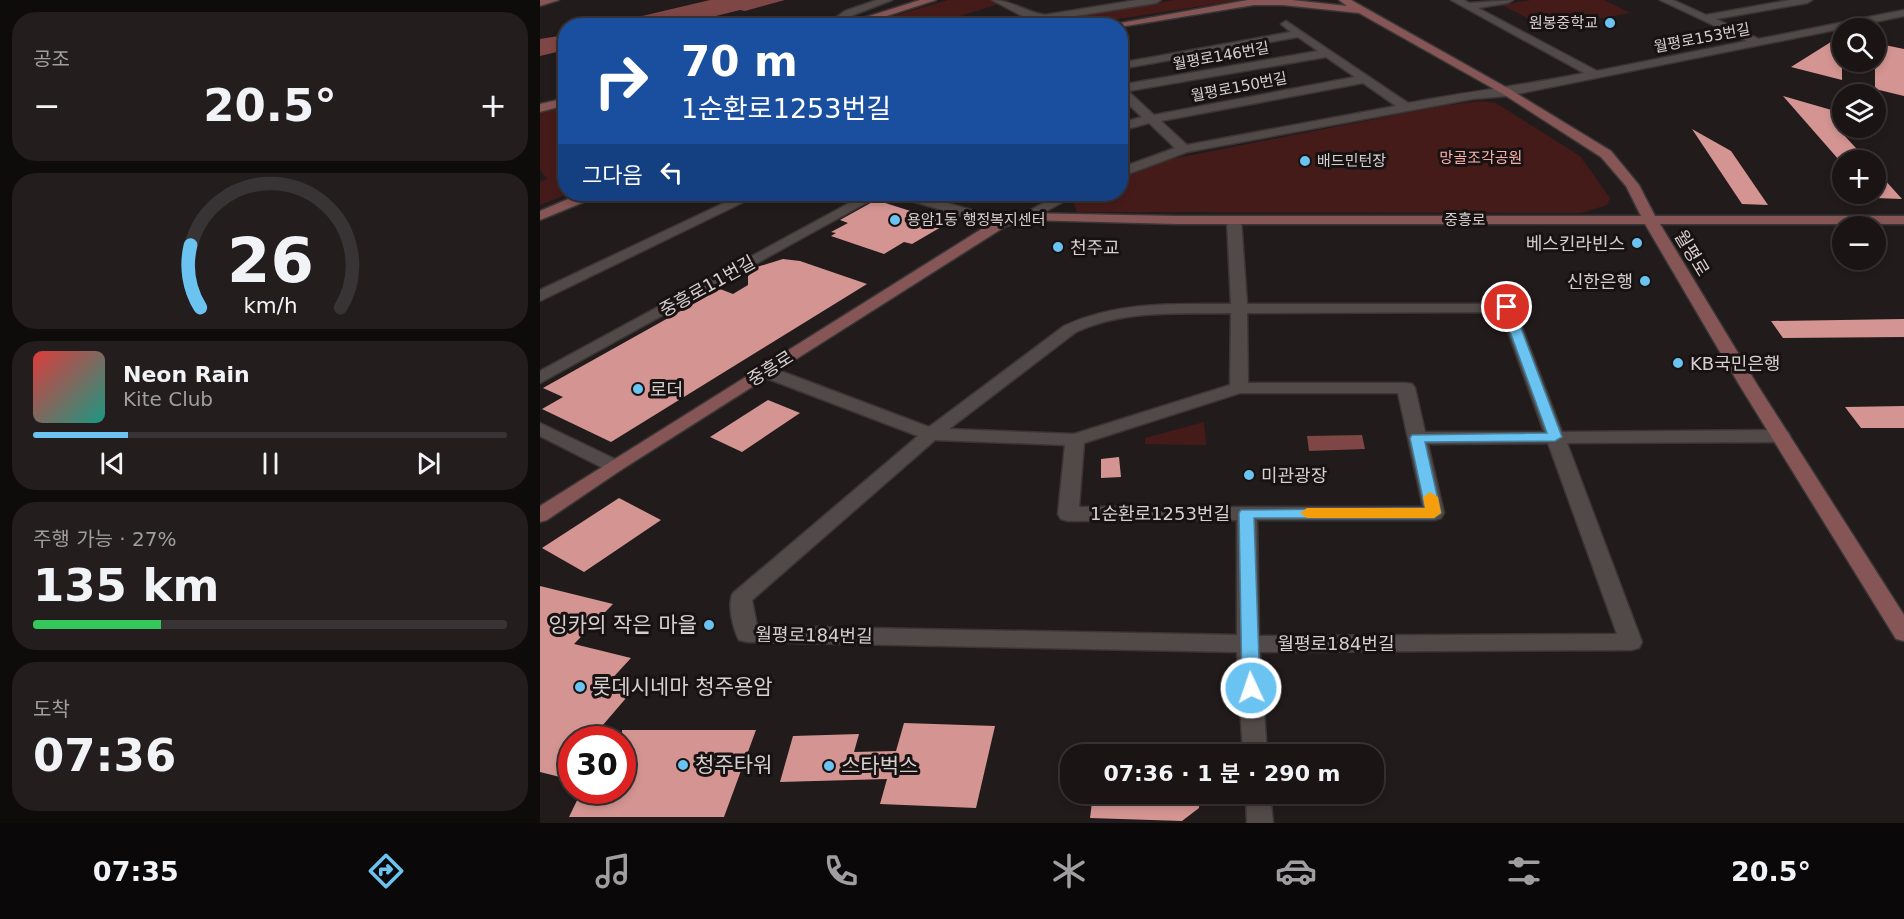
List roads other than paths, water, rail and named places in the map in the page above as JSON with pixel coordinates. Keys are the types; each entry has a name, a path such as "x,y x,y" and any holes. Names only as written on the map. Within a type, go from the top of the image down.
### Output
{"street":[{"path":"540,3 554,0"},
{"path":"841,18 886,0"},
{"path":"870,18 932,0"},
{"path":"997,0 1030,16 1045,18 1154,0"},
{"path":"1128,23 1266,0"},
{"name":"월평로","path":"1344,0 1363,7 1507,92 1606,154 1632,185 1650,220 1781,436 1904,633"},
{"path":"1456,0 1596,75"},
{"path":"1468,6 1508,0"},
{"path":"1665,0 1758,42"},
{"path":"1706,18 1808,0"},
{"path":"1252,2 1363,7"},
{"name":"월평로153번길","path":"1128,170 1184,149 1472,95 1507,92 1904,13"},
{"path":"1286,24 1407,108"},
{"path":"1128,65 1300,34"},
{"name":"월평로146번길","path":"1128,88 1327,53"},
{"name":"월평로150번길","path":"1128,125 1363,79"},
{"path":"1128,97 1184,149"},
{"path":"540,108 558,103"},
{"path":"540,216 575,201"},
{"path":"540,296 738,201"},
{"name":"중흥로11번길","path":"540,378 862,201"},
{"path":"927,201 1001,223"},
{"path":"1026,216 1057,201"},
{"name":"중흥로","path":"540,515 1001,223 1026,216 1234,220 1904,220"},
{"path":"1234,220 1239,308 1239,388"},
{"name":"월평로184번길","path":"1507,307 1631,642 1248,644 747,634 741,598 931,434 1070,329 1086,321 1119,312 1239,308 1507,307"},
{"path":"764,371 931,434 1075,440"},
{"name":"1순환로1253번길","path":"1239,388 1406,388 1417,438 1434,513 1068,514 1075,440 1239,388"},
{"path":"540,429 614,466"},
{"path":"1417,438 1781,436"},
{"name":"1순환로1253번길","path":"1246,513 1248,644 1254,744"},
{"path":"1259,804 1260,823"}],"place":[{"name":"원봉중학교","path":"1610,23"},
{"name":"배드민턴장","path":"1305,161"},
{"name":"용암1동 행정복지센터","path":"895,220"},
{"name":"베스킨라빈스","path":"1637,243"},
{"name":"천주교","path":"1058,247"},
{"name":"신한은행","path":"1645,281"},
{"name":"KB국민은행","path":"1678,363"},
{"name":"로더","path":"638,389"},
{"name":"미관광장","path":"1249,475"},
{"name":"잉카의 작은 마을","path":"709,625"},
{"name":"롯데시네마 청주용암","path":"580,687"},
{"name":"청주타워","path":"683,765"},
{"name":"스타벅스","path":"829,766"}],"park label":[{"name":"망골조각공원","path":"1481,158"}]}
